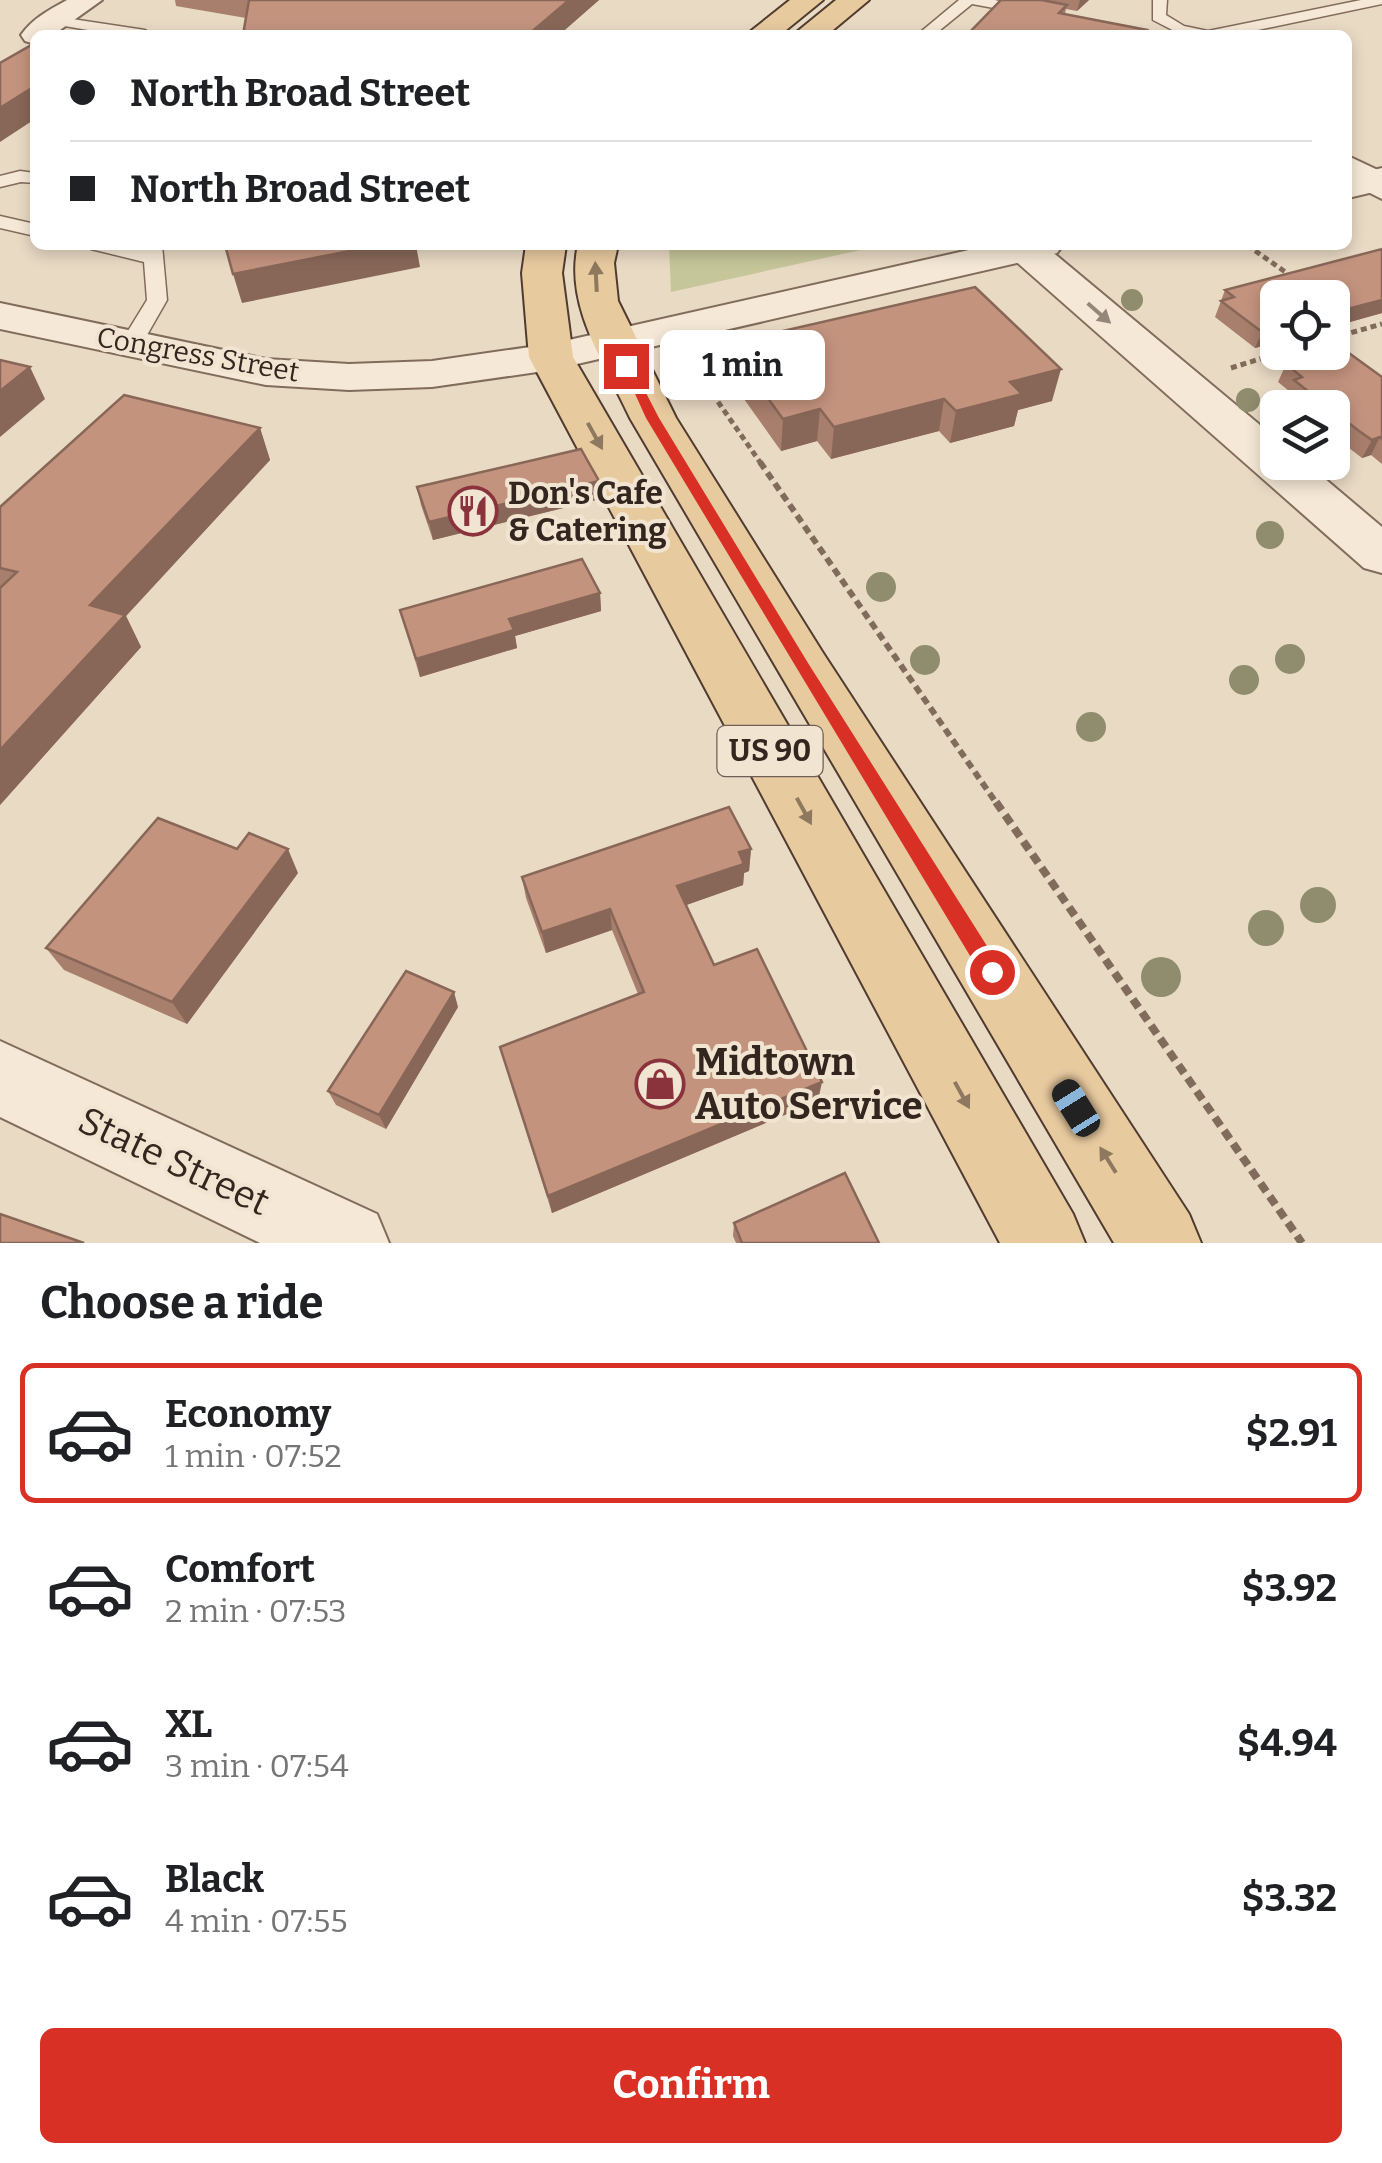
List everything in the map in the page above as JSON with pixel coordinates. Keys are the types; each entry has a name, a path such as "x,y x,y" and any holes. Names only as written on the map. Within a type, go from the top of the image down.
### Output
{"main road":[{"path":"768,30 809,0"},
{"path":"815,30 854,0"},
{"name":"US 90","path":"545,250 542,273 551,357 1044,1243"},
{"name":"US 90","path":"597,250 597,301 652,418 802,668 1160,1243"}],"street":[{"path":"36,30 88,0"},
{"name":"Congress Street","path":"0,316 266,372 432,374 551,357 1021,250"},
{"path":"1037,250 1381,550"},
{"name":"State Street","path":"0,1078 348,1243"}],"lane":[{"path":"932,30 970,0 1042,13"},
{"path":"1160,0 1158,17 1178,30"},
{"path":"1234,30 1382,0"},
{"path":"0,182 30,177"},
{"path":"0,222 30,229"},
{"path":"131,344 157,300 154,252"}],"path":[{"path":"1254,250 1292,277"},
{"path":"1350,318 1364,328"},
{"path":"1350,332 1382,324"},
{"path":"1225,369 1260,359"},
{"path":"700,376 1302,1243"}],"green space":[{"path":"669,250 860,250 671,292"}],"building":[{"path":"249,0 569,0 534,30 244,30"},
{"path":"1001,0 1042,0 1067,5 1059,13 1147,30 972,30"},
{"path":"30,46 30,89 0,108 0,63"},
{"path":"1382,249 1382,300 1350,308 1350,280 1263,280"},
{"path":"226,250 355,250 233,274"},
{"path":"1260,281 1260,330 1221,301 1234,297 1225,290"},
{"path":"975,287 1061,369 1010,382 1022,394 956,411 944,399 834,427 820,409 783,419 740,360 773,352 761,336"},
{"path":"1350,354 1382,377 1382,439 1372,440 1350,424 1350,390 1306,390 1294,380 1302,377 1293,370 1350,370"},
{"path":"0,360 30,367 0,391"},
{"path":"124,395 260,428 90,605 125,615 0,750 0,588 17,572 0,568 0,507"},
{"path":"581,449 599,481 429,522 417,487"},
{"path":"582,559 600,593 509,619 514,630 416,659 400,610"},
{"path":"729,807 751,849 739,852 744,864 677,886 714,965 757,949 822,1082 548,1196 500,1047 644,992 610,909 542,932 522,877"},
{"path":"158,818 237,849 249,833 288,849 172,1002 46,948"},
{"path":"406,971 454,992 379,1115 328,1091"},
{"name":"Midtown Auto Service","path":"845,1173 879,1243 742,1243 734,1223"},
{"path":"0,1214 84,1243 0,1243"}],"place":[{"name":"Don's Cafe & Catering","path":"473,511"},
{"name":"Midtown Auto Service","path":"660,1084"}],"route":[{"path":"626,366 652,418 802,668 992,972"}]}
